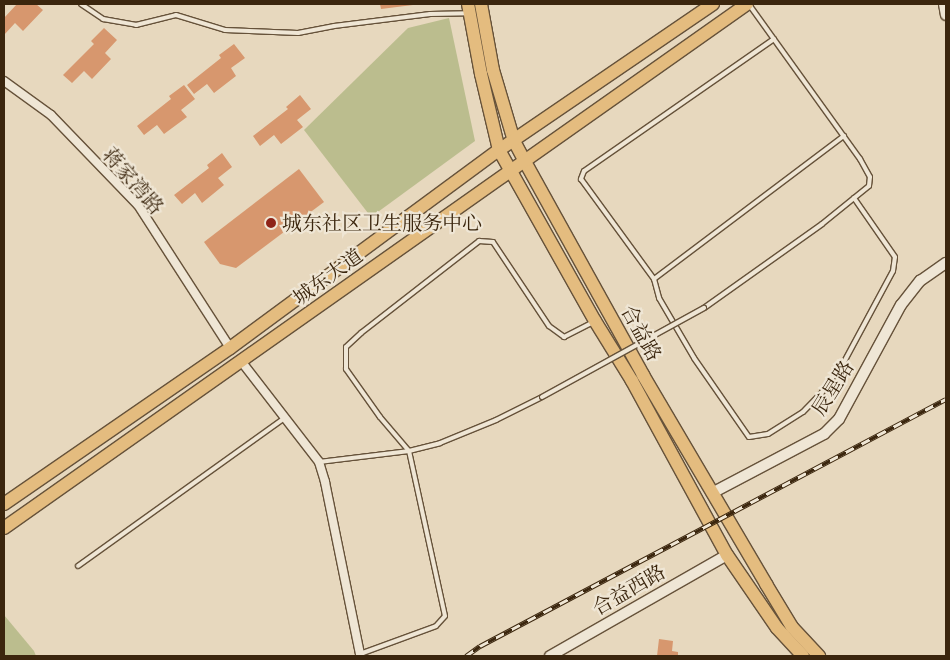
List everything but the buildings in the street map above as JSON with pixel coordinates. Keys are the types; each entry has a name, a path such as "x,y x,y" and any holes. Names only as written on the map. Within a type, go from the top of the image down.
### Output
{"main road":[{"name":"合益路","path":"481,4 493,70 514,141 638,366 712,493 792,627 819,656"},
{"name":"城东大道","path":"4,504 230,348 500,150 713,4"},
{"name":"城东大道","path":"4,528 748,4"},
{"name":"合益路","path":"469,8 500,150 510,170 595,321 632,381 727,555 777,628 803,656"}],"street":[{"path":"944,4 946,15"},
{"name":"蒋家湾路","path":"4,81 51,115 138,205 230,348"},
{"name":"辰星路","path":"712,493 824,434 839,419 901,304 920,281 946,263"},
{"path":"242,361 319,462 325,482 360,654"},
{"name":"合益西路","path":"550,656 727,555"}],"lane":[{"path":"81,4 103,19 136,25 176,15 226,30 298,33 334,26 469,8"},
{"path":"319,462 409,451 440,444 496,420 542,397 704,308 822,224 869,186 870,177 844,136 748,4"},
{"path":"774,39 584,171 581,179 654,279 659,298 694,358 749,437 768,434 803,412 822,392 844,362 893,271 896,257 854,198"},
{"path":"654,279 844,136"},
{"path":"360,654 436,626 445,616 409,451 380,417 346,369 346,347 361,332 479,240 493,242 549,326 564,337 595,321"},
{"path":"78,566 285,418"}],"green space":[{"path":"449,18 475,141 371,217 304,130 408,28"},
{"path":"4,615 34,651 36,656 4,656"}],"railway":[{"path":"466,656 480,646 946,399"}],"place":[{"name":"城东社区卫生服务中心","path":"271,223"}]}
